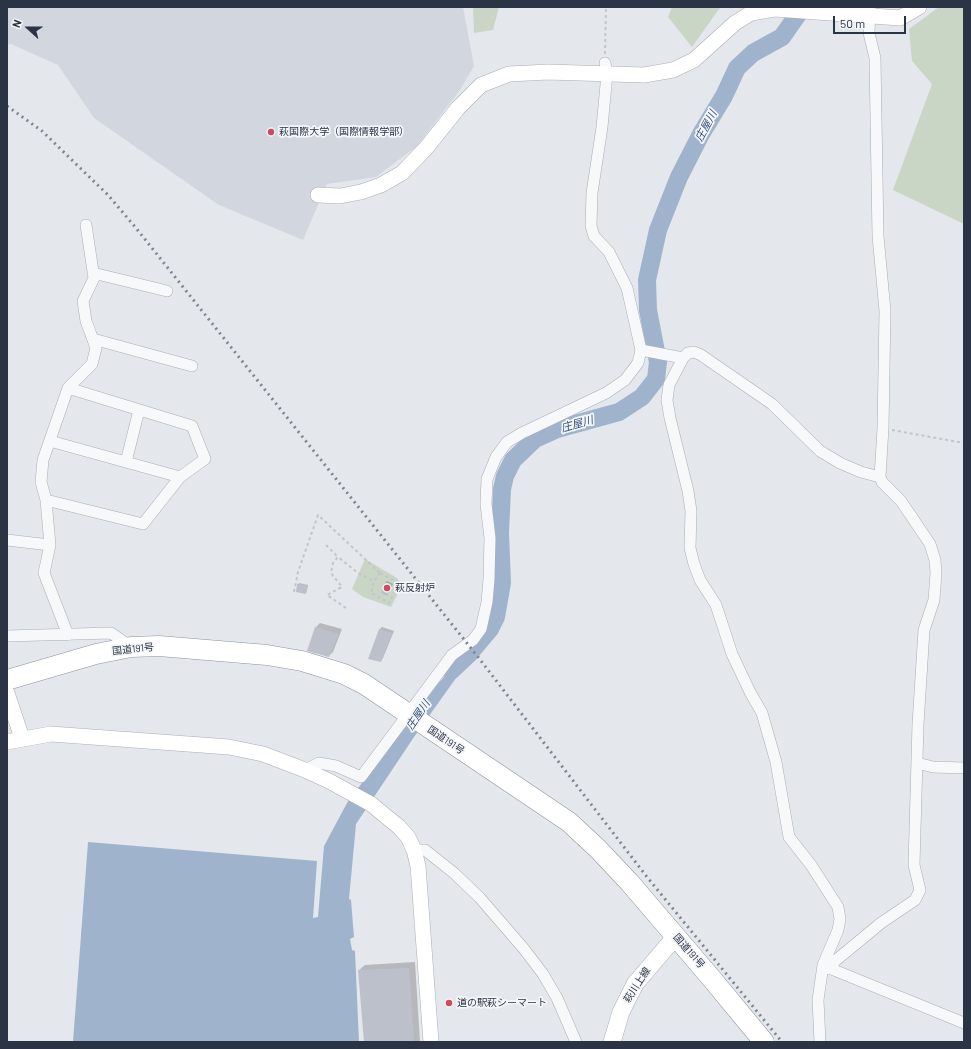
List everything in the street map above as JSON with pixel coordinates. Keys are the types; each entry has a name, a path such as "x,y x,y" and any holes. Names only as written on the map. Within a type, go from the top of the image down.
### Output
{"highway":[{"name":"国道191号","path":"7,680 96,654 131,647 159,646 211,649 302,661 323,666 357,680 569,822 598,849 676,936 764,1042"}],"main road":[{"name":"萩川上線","path":"612,1042 621,1012 632,990 648,967 676,936"}],"street":[{"path":"318,195 340,196 361,192 381,185 402,173 428,147 458,108 481,85 509,74 606,69 644,75 673,70 694,60 735,23 752,14 775,9 871,12 900,18 919,7"},
{"path":"826,967 881,923 915,900 920,890 914,865 917,763 924,630 934,600 936,560 930,544 901,501 882,482 880,477 883,428 885,310 878,236 875,58 869,33 871,12"},
{"path":"305,770 319,763 336,766 361,777 414,718 452,656 473,640 481,629 487,602 489,579 490,538 486,504 487,479 496,457 507,442 522,433 600,396 625,380 638,363 642,350 626,288 609,252 594,236 591,226 592,192 602,127 606,69"},
{"path":"68,635 44,573 50,545 46,500 41,482 43,460 68,388 92,364 96,348 86,321 83,301 94,278 86,225"},
{"path":"93,273 167,292"},
{"path":"93,339 192,366"},
{"path":"642,350 683,358"},
{"path":"820,1042 818,1000 826,967 838,930 840,919 838,907 811,865 789,837 776,762 764,720 732,654 716,605 700,580 690,548 691,511 688,491 670,418 667,400 669,385 683,358 688,353 694,352 701,354 772,404 820,450 840,463 861,472 880,477"},
{"path":"46,500 143,524 180,477 205,459 192,426 68,388"},
{"path":"126,462 140,410"},
{"path":"50,441 180,477"},
{"path":"7,540 50,545"},
{"path":"7,636 111,633 131,647"},
{"path":"7,693 22,738"},
{"path":"7,742 22,738 51,734 229,747 262,754 305,770 371,804 399,827 408,837 414,850 418,866 431,1042"},
{"path":"917,763 933,767 964,768"},
{"path":"414,850 425,850 454,873 480,898 524,949 543,974 557,998 576,1042"},
{"path":"826,967 964,1023"}],"path":[{"path":"606,7 606,69"},
{"path":"883,428 964,443"},
{"path":"294,592 298,572 318,515 380,573 399,583 390,603 371,593 374,581 380,573"},
{"path":"326,545 358,573 374,581"},
{"path":"338,557 333,563 331,573 342,587 326,595 346,608"}],"shaded area":[{"name":"萩国際大学（国際情報学部）","path":"7,7 463,7 474,66 460,90 417,146 376,177 327,184 303,240 219,205 94,118 58,65 11,44 7,45"}],"green space":[{"path":"473,7 499,7 493,30 474,33"},
{"path":"672,7 722,7 692,47 668,17"},
{"path":"939,7 964,7 964,224 893,190 932,84 912,61 909,29"},
{"path":"365,559 397,578 402,585 391,607 363,597 352,589"}],"water":[{"path":"466,652 471,657 414,737 356,824 349,899 351,900 354,937 350,939 352,950 355,951 359,1042 73,1042 88,842 317,861 313,918 318,917 324,846 347,803 428,695"}],"building":[{"path":"385,582 392,585 387,596 381,593"},
{"path":"297,584 308,586 306,594 296,592"},
{"path":"315,627 339,634 329,657 307,651"},
{"path":"379,629 392,633 381,662 368,659"},
{"path":"409,968 414,1042 364,1042 358,970"}],"waterway":[{"name":"庄屋川","path":"451,671 469,654 490,629 496,617 502,583 500,533 502,489 505,476 513,460 535,439 557,429 619,412 642,397 656,379 658,362 648,310 647,280 658,230 679,177 701,134 724,96 737,68 753,53 782,37 803,7"}],"railway":[{"path":"7,106 42,131 108,195 136,228 478,657 647,877 782,1042"}],"place":[{"name":"萩国際大学（国際情報学部）","path":"271,132"},
{"name":"萩反射炉","path":"387,588"},
{"name":"道の駅萩シーマート","path":"449,1003"}]}
